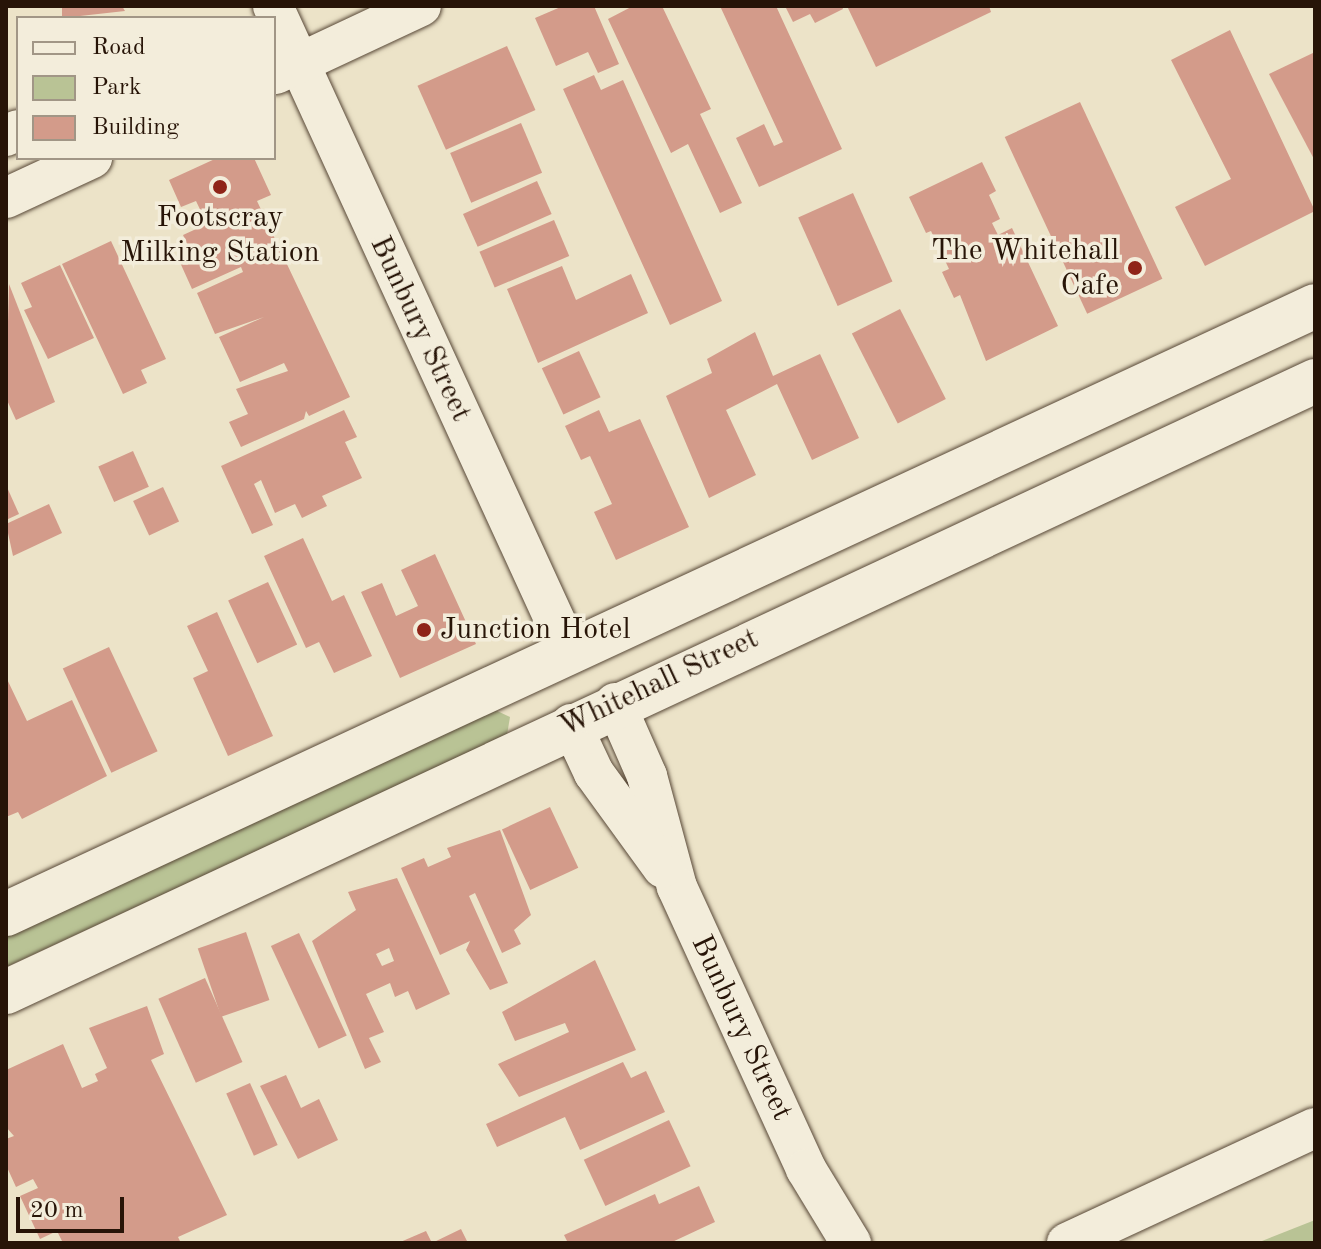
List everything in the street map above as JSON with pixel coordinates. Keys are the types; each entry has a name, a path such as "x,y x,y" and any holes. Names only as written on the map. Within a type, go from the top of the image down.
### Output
{"main road":[{"path":"6,914 1315,306"},
{"name":"Whitehall Street","path":"6,992 615,703 1315,381"},
{"name":"Bunbury Street","path":"569,651 615,703"},
{"name":"Bunbury Street","path":"569,651 571,724"}],"street":[{"path":"254,16 274,6"},
{"path":"286,69 421,6"},
{"name":"Bunbury Street","path":"276,16 286,69 569,651"},
{"path":"6,198 50,166 82,160"},
{"name":"Bunbury Street","path":"615,703 647,776 677,887 806,1169 830,1243"},
{"name":"Bunbury Street","path":"571,724 594,773 677,887"},
{"path":"1067,1243 1315,1128"},
{"name":"Bunbury Street","path":"806,1169 851,1243"}],"green space":[{"path":"495,710 510,717 507,735 6,967 6,937"},
{"path":"1315,1220 1315,1243 1257,1243"}],"building":[{"path":"62,6 122,6 125,11 80,16 62,16"},
{"path":"563,6 594,6 619,64 598,73 588,52 556,66 535,18"},
{"path":"633,6 662,6 711,109 700,114 742,203 720,213 688,144 671,153 608,19"},
{"path":"720,6 776,6 842,149 759,187 736,138 764,124 774,146 783,142"},
{"path":"785,6 842,6 843,9 815,23 810,14 793,22"},
{"path":"847,6 989,6 991,12 876,67"},
{"path":"1230,30 1315,211 1205,266 1175,207 1231,179 1171,60"},
{"path":"507,46 535,110 446,150 417,86"},
{"path":"1315,52 1315,161 1269,74"},
{"path":"594,75 601,90 623,80 722,301 670,325 563,89"},
{"path":"1080,102 1162,279 1087,314 1005,137"},
{"path":"521,123 542,173 471,203 450,153"},
{"path":"213,160 255,160 271,195 257,201 350,397 309,416 306,411 304,419 241,447 229,422 248,414 236,389 288,371 284,363 240,382 219,337 264,317 215,334 197,293 243,272 241,267 192,289 178,258 191,252 183,235 207,224 196,201 181,207 169,180"},
{"path":"982,162 996,191 989,195 1000,219 992,223 998,235 1012,228 1058,326 986,361 960,295 954,298 942,272 949,269 931,231 926,233 909,197"},
{"path":"537,181 552,214 478,247 463,214"},
{"path":"853,193 892,282 838,306 798,217"},
{"path":"554,220 569,256 495,288 479,252"},
{"path":"111,241 166,359 141,370 147,383 123,394 62,264"},
{"path":"60,265 94,338 48,359 24,310 32,307 21,283"},
{"path":"562,266 576,300 631,274 648,313 538,363 507,289"},
{"path":"9,284 55,402 16,420 6,398"},
{"path":"900,309 946,399 898,424 852,334"},
{"path":"755,332 773,376 820,354 859,438 812,460 777,384 726,410 756,475 709,498 666,396 712,373 707,359"},
{"path":"579,351 601,397 563,415 542,368"},
{"path":"344,410 357,437 345,442 362,478 322,496 327,506 302,518 295,504 275,513 261,480 254,484 273,525 252,534 221,466"},
{"path":"599,410 609,432 640,419 689,527 616,560 594,512 612,504 590,456 581,460 565,426"},
{"path":"133,451 149,487 114,502 98,466"},
{"path":"6,485 19,514 6,520"},
{"path":"163,487 179,521 149,535 133,501"},
{"path":"49,504 62,533 13,556 6,524"},
{"path":"303,538 332,601 344,595 372,656 334,673 319,642 306,648 264,556"},
{"name":"Junction Hotel","path":"435,554 476,644 400,678 361,592 382,583 396,616 418,606 401,570"},
{"path":"268,582 297,645 257,663 228,601"},
{"path":"217,612 273,736 228,756 193,678 208,671 187,626"},
{"path":"109,647 158,751 111,773 63,669"},
{"path":"6,677 27,721 72,700 107,776 22,819 18,812 6,817"},
{"path":"550,807 578,868 530,890 502,829"},
{"path":"500,830 531,915 514,930 521,944 502,953 475,893 469,896 508,983 490,990 466,950 470,941 440,955 401,868 424,858 428,867 451,857 447,848"},
{"path":"397,878 450,994 416,1010 408,991 395,997 390,983 366,994 384,1032 369,1038 381,1062 365,1069 312,941 356,910 348,892","holes":["389,948 394,961 382,966 376,954"]},
{"path":"246,932 269,1000 221,1017 198,949"},
{"path":"299,933 347,1035 319,1049 271,946"},
{"path":"595,960 636,1050 519,1097 498,1064 569,1032 565,1023 515,1041 502,1012"},
{"path":"205,978 242,1062 196,1083 158,999"},
{"path":"147,1006 164,1054 151,1060 227,1215 178,1237 181,1243 63,1243 57,1231 40,1239 20,1196 38,1188 33,1179 16,1187 6,1165 6,1139 14,1136 6,1127 6,1070 63,1044 82,1088 98,1081 95,1074 107,1068 89,1028"},
{"path":"623,1062 631,1078 646,1071 665,1112 580,1150 565,1117 497,1147 486,1124"},
{"path":"286,1075 301,1108 319,1099 338,1140 298,1159 260,1086"},
{"path":"250,1083 278,1145 254,1156 226,1094"},
{"path":"669,1120 691,1166 605,1206 584,1160"},
{"path":"699,1186 715,1222 670,1243 568,1243 564,1235 655,1194 659,1204"},
{"path":"461,1229 468,1243 432,1243"},
{"path":"426,1231 432,1243 398,1243"}],"place":[{"name":"Footscray Milking Station","path":"220,187"},
{"name":"The Whitehall Cafe","path":"1135,268"},
{"name":"Junction Hotel","path":"424,630"}]}
